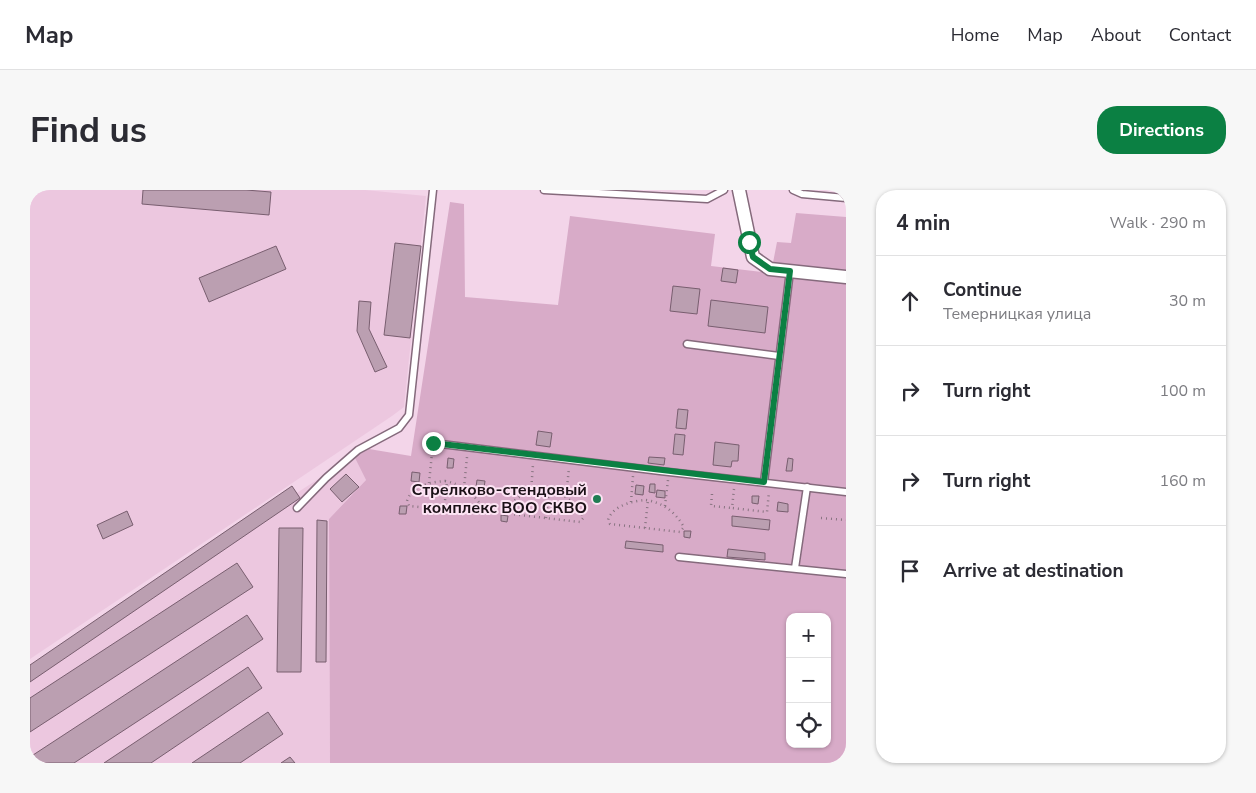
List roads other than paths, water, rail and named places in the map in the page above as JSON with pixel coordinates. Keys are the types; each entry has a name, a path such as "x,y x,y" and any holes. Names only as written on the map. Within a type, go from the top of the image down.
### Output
{"street":[{"path":"740,190 753,257 770,269 846,277"}],"lane":[{"path":"298,508 326,478 358,450 398,428 409,415 434,190"},
{"path":"544,190 707,198 724,190"},
{"path":"793,190 802,194 846,198"},
{"path":"767,483 790,271"},
{"path":"687,344 780,356"},
{"path":"433,443 846,492"},
{"path":"795,568 807,487"},
{"path":"679,558 846,574"}],"place":[{"name":"Стрелково-стендовый комплекс ВОО СКВО","path":"597,499"}]}
